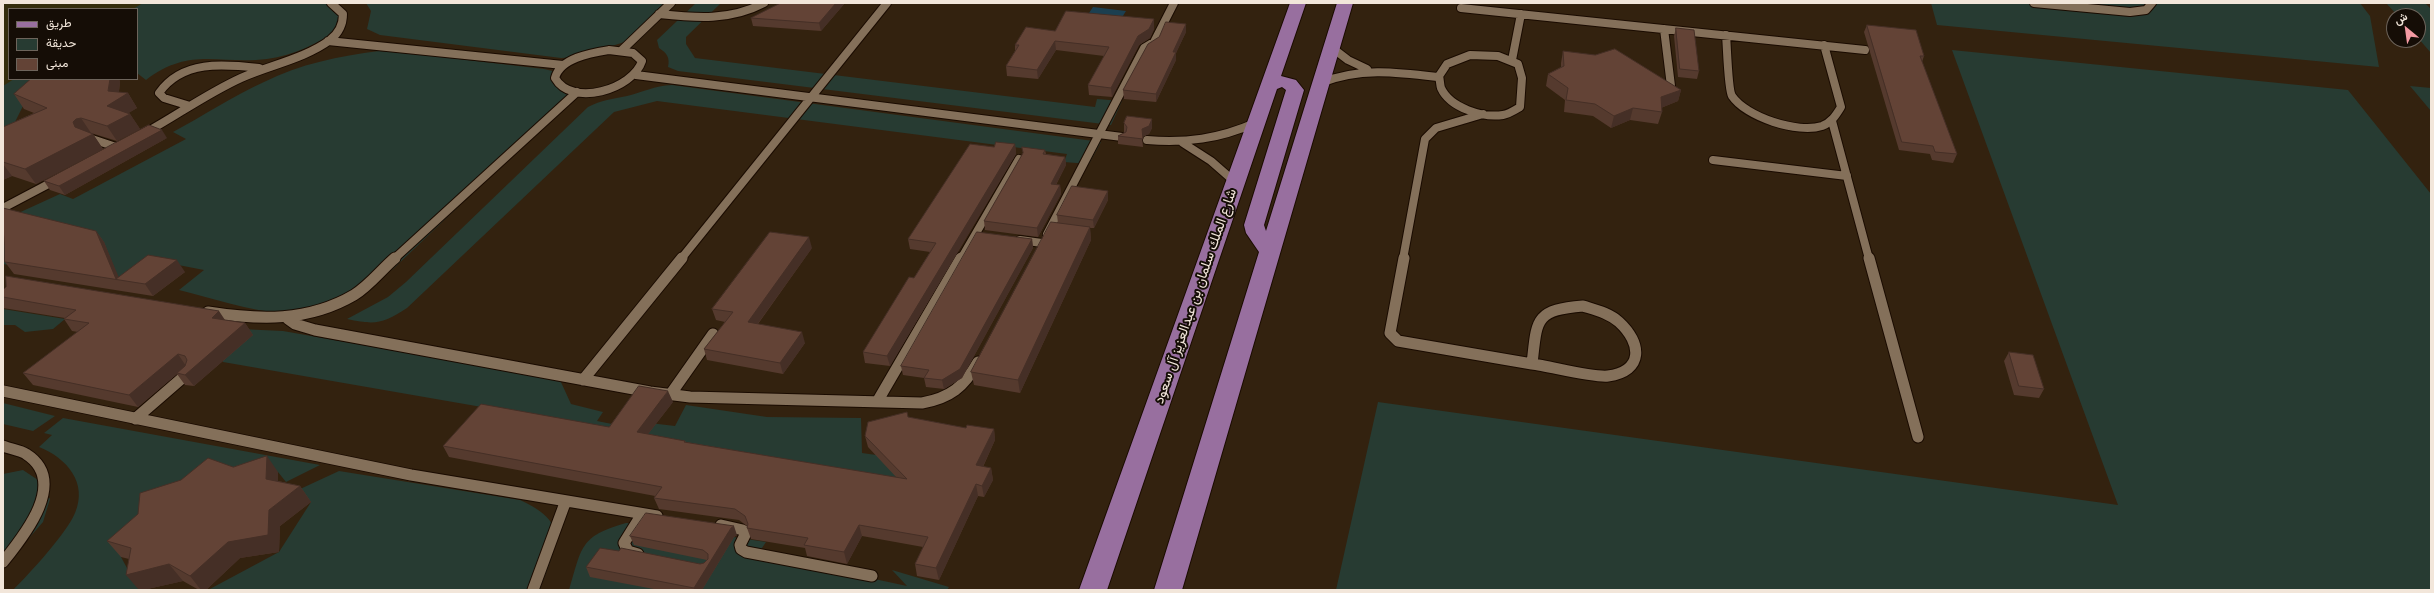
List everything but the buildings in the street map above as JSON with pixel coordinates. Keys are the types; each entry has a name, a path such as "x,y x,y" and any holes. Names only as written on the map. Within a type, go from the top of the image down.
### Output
{"main road":[{"name":"شارع الملك سلمان بن عبدالعزيز آل سعود","path":"1093,590 1298,3"},
{"path":"1168,590 1345,3"},
{"path":"1269,86 1281,81 1288,82 1295,90 1254,224 1256,234 1269,251"}],"lane":[{"path":"105,155 233,81 261,68 303,53 328,41 336,34 344,22 343,14 331,3"},
{"path":"622,50 671,3"},
{"path":"659,14 719,18 740,14 764,3"},
{"path":"583,380 887,3"},
{"path":"1012,239 1040,246 1101,134 1144,48 1154,42 1174,3"},
{"path":"2034,3 2130,12 2146,10 2152,3"},
{"path":"1461,8 1865,50"},
{"path":"1512,60 1522,14"},
{"path":"1664,29 1671,86"},
{"path":"1726,35 1731,95 1737,103 1759,118 1780,124 1807,127 1832,120 1839,114 1841,107 1824,45"},
{"path":"328,41 563,65"},
{"path":"1331,47 1348,60 1367,69"},
{"path":"603,50 622,50 639,57 642,62 641,69 628,82 603,91 577,92 558,85 555,79 557,72 563,65 584,54 603,50"},
{"path":"1491,54 1512,60 1520,65 1522,71 1520,107 1515,111 1506,114 1483,114 1472,112 1453,103 1442,91 1438,77 1448,63 1470,55 1491,54"},
{"path":"190,106 164,98 159,92 163,85 179,74 208,66 261,68"},
{"path":"1320,83 1344,74 1367,69 1438,77"},
{"path":"636,75 1122,137"},
{"path":"197,311 251,320 288,319 323,310 355,294 577,92"},
{"path":"1483,114 1436,128 1425,139 1390,333 1398,341 1411,344 1532,364 1607,376 1616,375 1630,368 1637,354 1633,337 1618,320 1594,309 1567,307 1546,315 1539,322 1532,364"},
{"path":"1832,120 1918,437"},
{"path":"1146,140 1183,143 1222,136 1256,123"},
{"path":"89,138 125,144"},
{"path":"1183,143 1211,161 1235,182"},
{"path":"877,402 1019,159"},
{"path":"1713,160 1847,176"},
{"path":"3,208 64,176"},
{"path":"1050,228 1064,230"},
{"path":"975,234 990,236"},
{"path":"288,319 310,328 670,395 877,402 922,402 940,400 950,395 967,382 982,354"},
{"path":"670,395 713,334"},
{"path":"135,419 188,373"},
{"path":"3,391 312,457 565,503 672,518"},
{"path":"3,446 14,449 31,458 42,471 45,488 41,508 30,530 3,562"},
{"path":"533,590 565,503"},
{"path":"642,514 626,538 625,548 628,552 650,556"},
{"path":"709,523 744,530 745,535 740,545 746,552 872,576"}],"green space":[{"path":"136,3 325,3 342,9 340,29 314,44 296,52 267,59 191,60 177,63 146,80 138,74 138,8 128,8"},
{"path":"366,3 671,3 634,39 577,57 561,58 380,35 367,29 371,11"},
{"path":"696,3 721,3 686,37 686,44 695,58 1095,107 1097,99 1122,101 1111,125 678,71 668,67 669,61 667,56 659,48 657,40"},
{"path":"1931,3 2360,3 2370,16 2379,67 1937,25"},
{"path":"2386,3 2425,3 2431,9 2431,53 2426,47 2426,8 2391,8"},
{"path":"1952,50 2348,90 2431,194 2431,590 1336,590 1378,402 2118,505"},
{"path":"379,51 544,69 561,73 557,80 569,93 566,104 393,269 355,292 326,305 311,309 297,312 270,312 244,307 179,290 204,270 173,264 129,287 3,264 3,246 10,240 14,215 60,194 73,199 186,139 173,132 241,93 278,76 292,70 320,62 349,55"},
{"path":"8,80 62,80 24,104 14,124 3,131 3,83"},
{"path":"672,85 1101,142 1089,164 1064,162 1067,154 657,101 614,112 407,308 385,320 378,322 365,322 347,319 388,297 406,282 588,107 602,101"},
{"path":"2410,86 2431,88 2431,111"},
{"path":"3,309 65,319 53,329 25,332 15,325 3,325"},
{"path":"240,329 283,331 560,380 571,404 603,412 597,421 637,429 641,422 675,426 686,405 767,417 861,418 862,453 919,461 913,482 223,362 222,352"},
{"path":"3,403 55,416 33,431 3,424"},
{"path":"63,418 320,465 286,482 278,472 121,557 139,590 13,590 38,564 56,542 64,532 75,513 79,492 77,482 66,465 49,452 39,447 52,435 44,433"},
{"path":"23,470 38,480 50,499 43,522 3,568 3,474"},
{"path":"339,471 520,500 537,509 548,518 554,527 556,538 551,561 540,590 208,590 279,552 311,502 298,490"},
{"path":"626,523 648,524 766,542 758,554 907,586 892,570 949,587 947,590 569,590 580,554 585,546 599,533"}],"sand":[{"path":"3,3 143,3 135,8 8,8 8,80 12,80 3,86"}],"water":[{"path":"1093,7 1126,11 1121,19 1087,16"}]}
